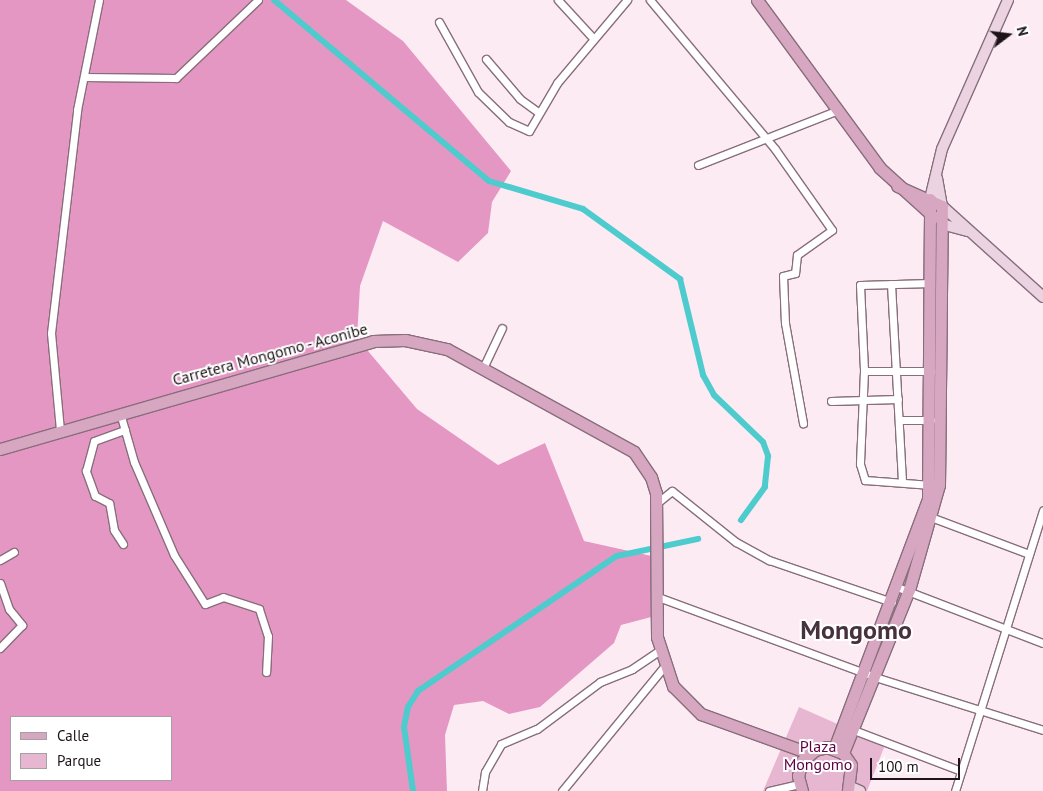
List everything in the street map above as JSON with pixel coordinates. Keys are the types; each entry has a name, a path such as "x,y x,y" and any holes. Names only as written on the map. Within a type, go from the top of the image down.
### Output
{"main road":[{"path":"757,0 897,186 945,225"},
{"path":"897,186 930,198 942,206 945,225 942,372 935,419"},
{"path":"838,751 870,676 903,588 928,516 934,486 935,419 930,371 930,198"},
{"name":"Carretera Mongomo - Aconibe","path":"0,448 120,412 373,341 424,343 483,368 626,446 651,477 659,538 658,598 660,650 664,667 673,686 701,714 787,746 805,757"},
{"path":"870,676 892,602 903,588"},
{"path":"801,788 805,757 838,751"},
{"path":"838,751 852,765 853,790"}],"street":[{"path":"60,430 51,334 84,76 99,0"},
{"path":"84,76 154,81 176,78 258,0"},
{"path":"558,0 592,37"},
{"path":"439,22 478,92 509,122 528,131 538,112 592,37 627,0"},
{"path":"650,0 767,139 832,230 797,255 795,273 783,276 785,323 803,423"},
{"path":"930,198 942,150 1008,0"},
{"path":"486,59 520,99 538,112"},
{"path":"698,165 838,110"},
{"path":"937,172 942,206 1043,297"},
{"path":"945,225 972,234"},
{"path":"931,283 860,285 864,371 860,472 865,480 902,481 934,486"},
{"path":"891,284 902,481"},
{"path":"483,368 502,328"},
{"path":"864,371 942,372"},
{"path":"831,401 898,399"},
{"path":"120,412 125,430 174,555 205,604 223,597 259,609 268,636 266,672"},
{"path":"899,420 935,419"},
{"path":"122,544 114,530 109,503 94,496 86,471 94,441 125,430"},
{"path":"656,504 672,490 736,542 769,560 892,602"},
{"path":"955,791 1008,630 1043,510"},
{"path":"928,516 1029,554"},
{"path":"0,560 14,552"},
{"path":"0,583 9,609 22,625 0,648"},
{"path":"903,588 1043,643"},
{"path":"658,598 870,676 980,712 1043,730"},
{"path":"482,791 485,772 501,744 537,729 600,682 632,669 660,650"},
{"path":"562,791 664,667"},
{"path":"848,728 961,771"},
{"path":"768,791 801,788"}],"green space":[{"name":"Plaza Mongomo","path":"799,707 885,745 867,791 763,791"}],"shaded area":[{"path":"0,0 346,0 403,41 511,171 492,202 488,233 458,262 383,221 360,286 357,338 417,409 498,465 545,443 584,541 656,557 655,616 621,625 614,643 540,707 509,714 483,701 454,705 445,735 447,791 0,791"}],"waterway":[{"path":"274,0 489,181 583,209 680,279 703,375 714,395 763,442 768,456 765,487 741,520"},
{"path":"413,791 404,727 408,707 418,691 617,556 698,539"}],"district":[{"name":"Mongomo","path":"856,630"}]}
